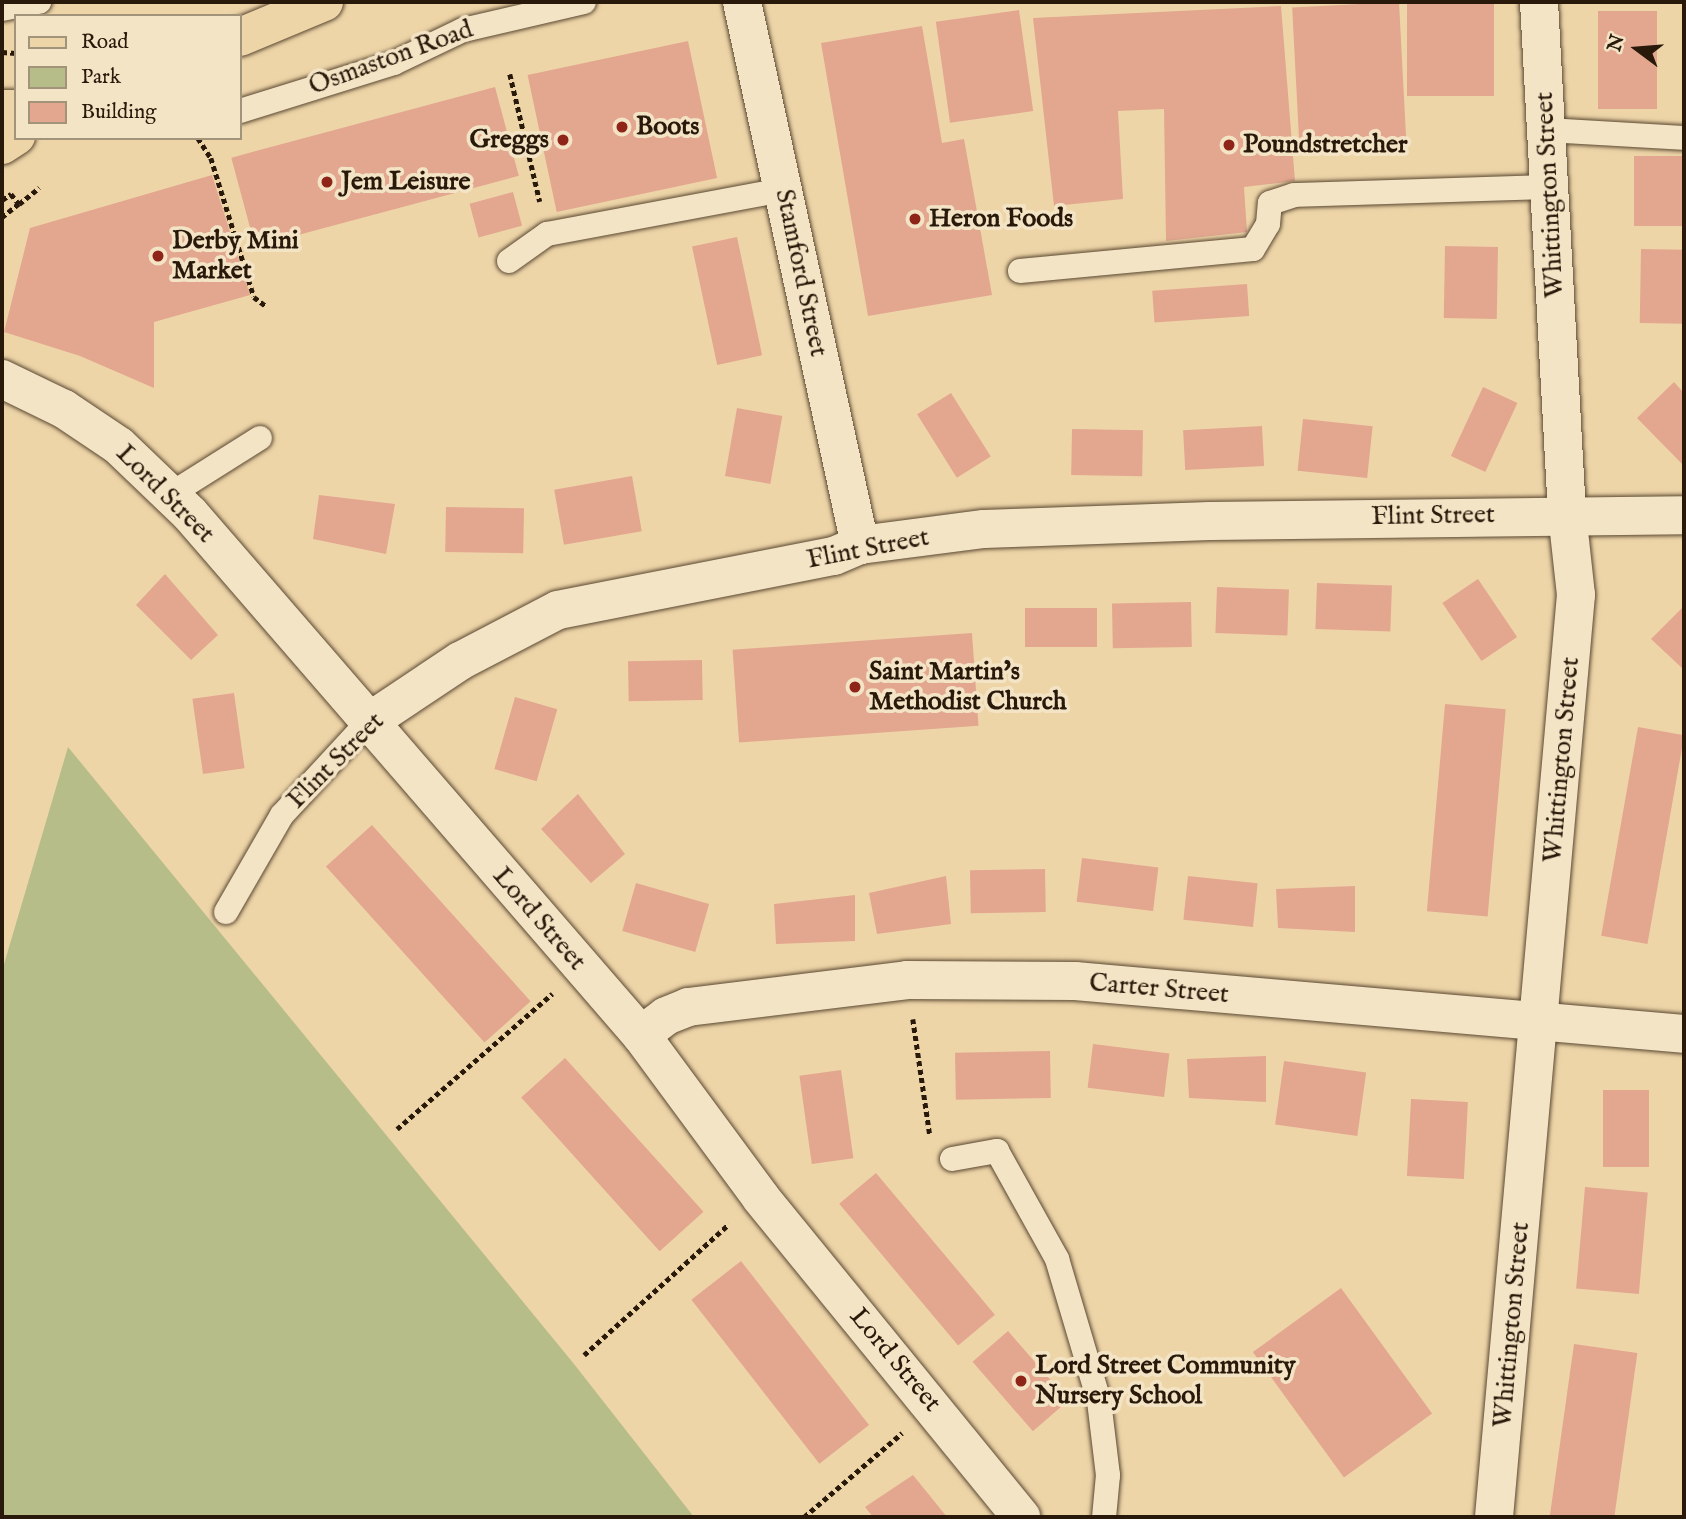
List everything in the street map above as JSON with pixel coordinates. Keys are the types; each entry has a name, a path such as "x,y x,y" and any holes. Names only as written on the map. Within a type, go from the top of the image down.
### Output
{"main road":[{"path":"260,21 324,2"}],"street":[{"name":"Stamford Street","path":"742,2 860,545"},
{"name":"Whittington Street","path":"1494,1517 1576,595 1567,514 1539,2"},
{"name":"Lord Street","path":"2,379 89,425 171,494 367,723 641,1035 761,1198 933,1405 1021,1517"},
{"name":"Flint Street","path":"367,723 460,661 558,610 834,556 860,545 984,529 1567,514 1684,516"},
{"name":"Carter Street","path":"641,1035 666,1016 688,1007 907,980 1075,981 1684,1034"}],"lane":[{"path":"2,9 39,2"},
{"name":"Osmaston Road","path":"242,110 394,63 463,30 584,2"},
{"path":"1546,130 1684,138"},
{"path":"1020,271 1253,249 1268,224 1270,203 1294,195 1551,187"},
{"path":"509,261 547,234 783,190"},
{"path":"171,494 260,438"},
{"name":"Flint Street","path":"226,912 282,815 367,723"},
{"path":"952,1159 997,1151 1057,1259 1099,1401 1108,1475 1104,1517"}],"path":[{"path":"510,74 547,234"},
{"path":"199,140 211,158 254,297 266,306"},
{"path":"2,218 39,188"},
{"path":"4,198 10,194 17,206"},
{"path":"397,1129 554,993 587,973"},
{"path":"907,980 933,1157 952,1159"},
{"path":"584,1355 761,1198"},
{"path":"804,1517 933,1405"}],"green space":[{"path":"68,747 574,1364 694,1517 2,1517 2,971"}],"building":[{"path":"1399,2 1406,145 1300,150 1292,8"},
{"path":"1407,2 1494,2 1494,96 1407,96"},
{"path":"1281,6 1295,181 1244,187 1247,232 1166,241 1164,109 1118,111 1123,199 1054,206 1033,18"},
{"path":"1019,10 1033,111 950,123 936,22"},
{"path":"1598,11 1657,11 1657,109 1598,109"},
{"name":"Heron Foods","path":"922,26 942,143 964,139 992,295 868,316 821,43"},
{"path":"688,41 717,178 557,212 528,75"},
{"path":"495,87 519,176 255,247 231,158"},
{"path":"1634,156 1684,156 1684,226 1634,226"},
{"path":"212,175 250,295 154,322 154,388 80,356 4,332 30,228"},
{"path":"513,192 522,226 479,237 470,204"},
{"path":"737,237 762,355 717,365 692,247"},
{"path":"1445,246 1498,247 1497,319 1444,318"},
{"path":"1641,249 1684,250 1683,324 1640,323"},
{"path":"1247,284 1249,316 1154,323 1152,291"},
{"path":"1674,382 1684,393 1684,466 1637,418"},
{"path":"1483,387 1517,403 1485,472 1451,456"},
{"path":"951,393 991,457 957,478 917,414"},
{"path":"737,408 782,416 770,484 725,476"},
{"path":"1303,419 1373,426 1367,478 1298,471"},
{"path":"1262,426 1264,466 1185,470 1183,430"},
{"path":"1072,429 1143,430 1142,476 1071,475"},
{"path":"632,476 642,531 564,545 554,490"},
{"path":"319,495 395,504 386,554 313,539"},
{"path":"446,507 524,508 523,553 445,552"},
{"path":"165,574 218,635 191,660 136,605"},
{"path":"1478,579 1517,637 1481,661 1442,603"},
{"path":"1317,583 1392,586 1390,632 1315,629"},
{"path":"1217,587 1289,590 1287,635 1215,633"},
{"path":"1191,602 1192,647 1113,648 1112,603"},
{"path":"1684,606 1684,666 1682,668 1651,639"},
{"path":"1025,608 1097,608 1097,647 1025,647"},
{"name":"Saint Martin's Methodist Church","path":"972,633 978,726 739,743 733,650"},
{"path":"702,660 703,700 629,701 628,661"},
{"path":"234,693 245,768 203,774 192,699"},
{"path":"515,697 557,709 537,781 494,769"},
{"path":"1445,704 1506,709 1488,917 1427,911"},
{"path":"1638,727 1684,735 1647,944 1601,936"},
{"path":"578,794 625,854 591,883 541,829"},
{"path":"372,825 531,1001 485,1043 326,866"},
{"path":"1082,858 1158,867 1153,911 1077,902"},
{"path":"1045,869 1046,912 971,913 970,870"},
{"path":"946,876 951,924 877,934 869,893"},
{"path":"1188,876 1258,883 1253,927 1183,920"},
{"path":"636,883 709,904 695,952 622,931"},
{"path":"1355,886 1355,932 1278,928 1276,889"},
{"path":"855,895 855,941 776,944 774,904"},
{"path":"1093,1044 1169,1053 1164,1097 1088,1088"},
{"path":"1050,1051 1051,1098 956,1100 955,1053"},
{"path":"1266,1056 1266,1102 1189,1098 1187,1059"},
{"path":"565,1058 704,1212 660,1251 521,1097"},
{"path":"1284,1061 1366,1073 1357,1136 1275,1124"},
{"path":"841,1070 853,1158 812,1164 799,1076"},
{"path":"1603,1090 1649,1090 1649,1167 1603,1167"},
{"path":"1411,1099 1468,1102 1464,1179 1407,1176"},
{"path":"876,1173 995,1315 958,1346 839,1204"},
{"path":"1585,1187 1648,1192 1639,1294 1576,1289"},
{"path":"741,1261 869,1425 819,1464 691,1300"},
{"path":"1341,1288 1432,1413 1344,1477 1253,1352"},
{"name":"Lord Street Community Nursery School","path":"1008,1331 1068,1400 1033,1431 973,1362"},
{"path":"1574,1344 1637,1353 1614,1517 1550,1517"},
{"path":"913,1475 947,1517 873,1517 865,1507"}],"place":[{"name":"Boots","path":"622,127"},
{"name":"Greggs","path":"563,140"},
{"name":"Poundstretcher","path":"1229,145"},
{"name":"Jem Leisure","path":"327,182"},
{"name":"Heron Foods","path":"915,219"},
{"name":"Derby Mini Market","path":"158,256"},
{"name":"Saint Martin's Methodist Church","path":"855,687"},
{"name":"Lord Street Community Nursery School","path":"1021,1381"}]}
